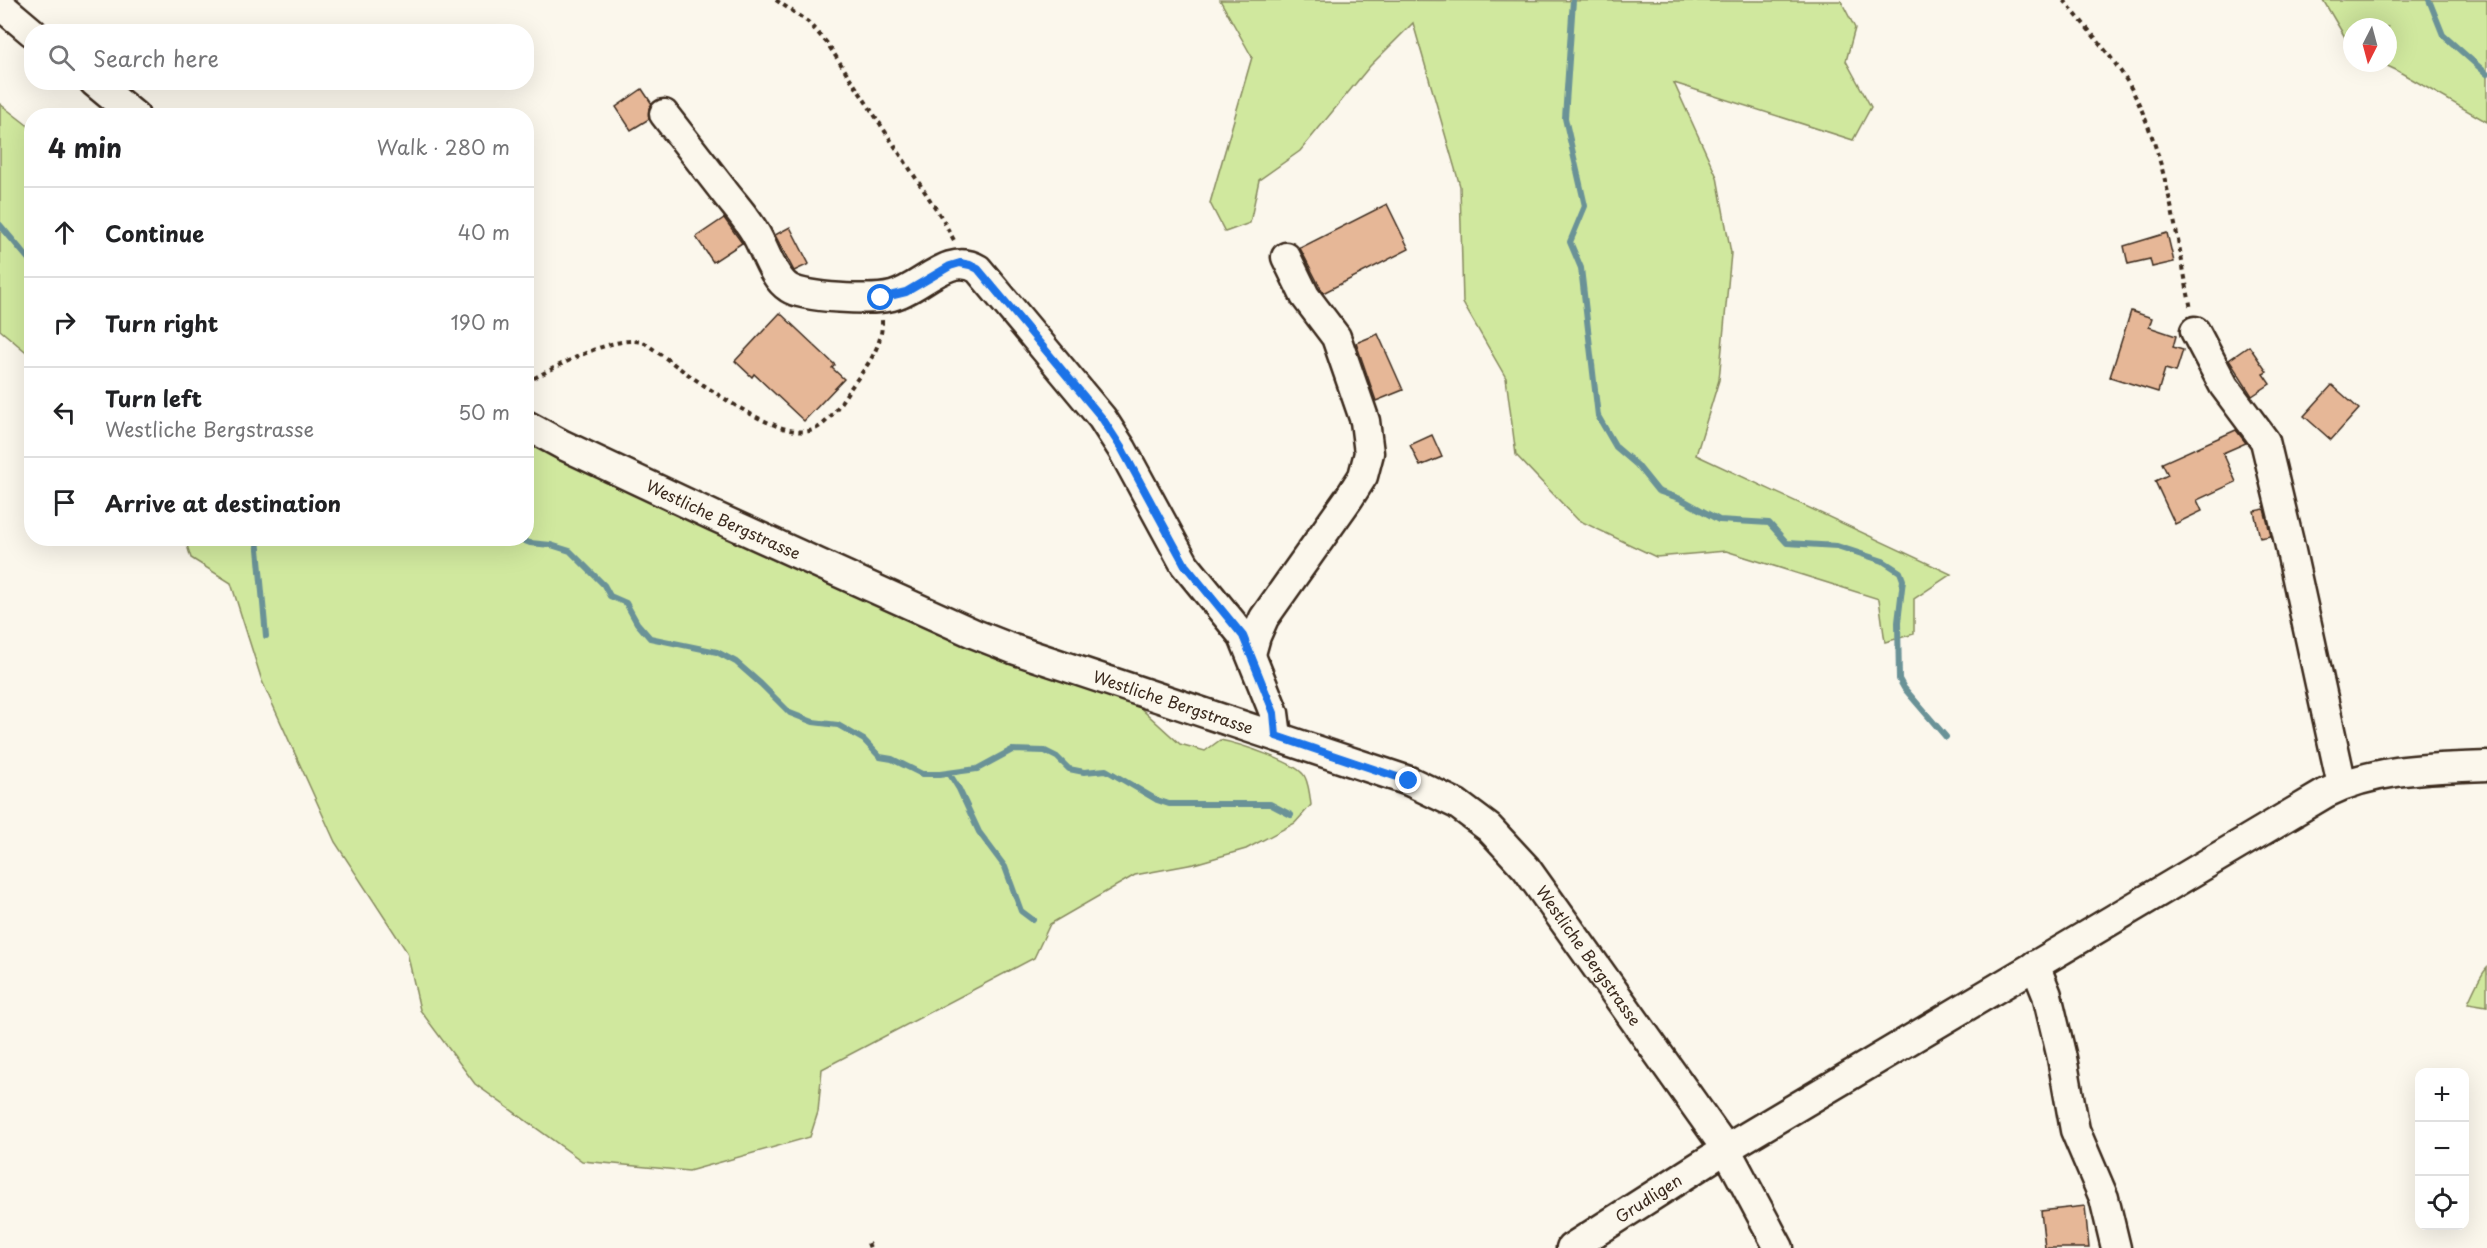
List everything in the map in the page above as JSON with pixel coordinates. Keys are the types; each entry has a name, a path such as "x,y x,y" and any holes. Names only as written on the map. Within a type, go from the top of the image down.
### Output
{"street":[{"path":"0,5 24,25"},
{"path":"104,90 125,108"},
{"path":"664,114 756,232 776,273 786,287 813,295 881,298 906,292 950,266 960,263 978,269 1102,418 1122,449 1185,565 1243,636 1274,713 1276,736"},
{"path":"1251,654 1264,618 1349,498 1363,476 1369,453 1365,421 1336,337 1305,296 1286,257"},
{"path":"2195,331 2224,386 2265,441 2342,785"},
{"name":"Westliche Bergstrasse","path":"534,429 714,516 975,634 1013,649 1409,781 1457,804 1489,828 1526,868 1726,1149 1779,1248"},
{"name":"Grudligen","path":"1571,1248 1726,1149 2342,785 2386,773 2487,766"},
{"path":"2035,965 2049,1006 2062,1058 2075,1130 2104,1198 2116,1248"}],"path":[{"path":"776,0 808,22 827,43 940,214 958,248 960,263"},
{"path":"2064,0 2129,86 2147,120 2160,158 2195,331"},
{"path":"534,378 609,344 635,340 645,343 740,409 789,430 807,431 816,428 830,418 875,354 882,330 881,298"}],"green space":[{"path":"1220,0 1841,1 1855,28 1846,61 1871,107 1853,140 1674,83 1717,177 1731,253 1719,380 1696,455 1951,574 1914,599 1914,634 1885,642 1879,599 1726,551 1656,557 1578,520 1516,455 1506,378 1463,303 1460,186 1413,23 1370,66 1300,151 1259,180 1250,223 1225,232 1210,203 1252,57"},
{"path":"2323,0 2487,0 2487,122 2397,71 2397,18 2343,18 2343,34"},
{"path":"0,104 24,123 24,350 0,330"},
{"path":"534,435 1137,705 1180,744 1205,751 1220,740 1253,749 1280,760 1305,777 1311,805 1295,823 1246,849 1194,864 1135,875 1050,924 1034,958 822,1069 818,1112 810,1137 689,1171 582,1161 475,1084 420,1010 407,952 335,842 262,681 231,583 191,558 187,546 534,546"},
{"path":"2487,968 2487,1006 2468,1003 2479,980"}],"building":[{"path":"642,89 652,104 649,108 649,119 631,130 616,107"},
{"path":"1387,204 1409,249 1323,293 1300,248"},
{"path":"724,218 742,243 713,262 696,237"},
{"path":"790,227 809,264 794,271 775,235"},
{"path":"2167,233 2174,262 2152,267 2150,259 2128,264 2124,246"},
{"path":"2131,311 2152,318 2149,327 2176,336 2173,347 2183,350 2176,372 2165,369 2158,392 2110,377"},
{"path":"780,313 835,365 832,368 844,379 804,421 754,374 752,377 735,361"},
{"path":"1378,334 1403,390 1376,401 1356,343"},
{"path":"2249,346 2267,372 2263,374 2270,384 2252,396 2229,360"},
{"path":"2332,385 2359,409 2331,440 2304,416"},
{"path":"2236,430 2246,443 2223,453 2236,482 2197,500 2202,511 2175,524 2155,481 2168,475 2162,463"},
{"path":"1432,435 1442,457 1420,466 1410,445"},
{"path":"2264,509 2271,536 2260,538 2254,511"},
{"path":"2085,1206 2089,1248 2045,1248 2041,1211"}],"waterway":[{"path":"1573,0 1565,118 1585,206 1570,242 1581,268 1598,416 1616,447 1637,465 1658,491 1681,499 1719,520 1769,523 1787,543 1837,546 1883,561 1900,572 1903,580 1898,622 1899,679 1946,737"},
{"path":"2429,0 2443,35 2487,74"},
{"path":"0,225 24,254"},
{"path":"534,543 551,545 570,551 604,585 610,596 626,603 637,623 650,638 717,652 736,662 790,713 813,722 838,725 864,740 880,757 892,759 922,774 977,769 1012,750 1045,751 1057,757 1069,769 1084,772 1106,770 1157,800 1169,804 1270,804 1291,815"},
{"path":"258,546 266,636"},
{"path":"949,773 979,832 1005,867 1021,911 1033,920"}],"route":[{"path":"881,298 906,292 950,266 960,263 978,269 1102,418 1122,449 1185,565 1243,636 1274,713 1276,736 1409,781"}]}
